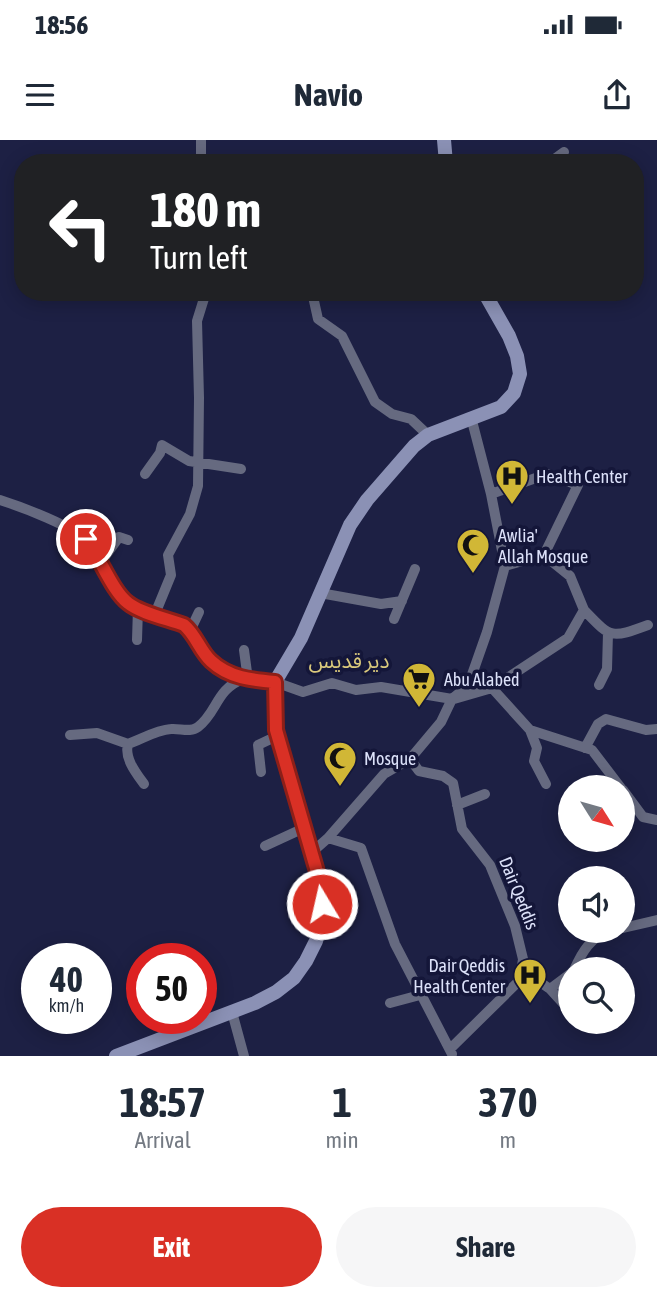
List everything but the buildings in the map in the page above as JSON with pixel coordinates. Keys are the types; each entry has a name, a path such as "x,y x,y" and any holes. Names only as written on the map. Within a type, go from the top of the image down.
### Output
{"main road":[{"path":"116,1056 232,1012 276,992 294,978 316,941 321,924 320,882 277,736 275,682 301,638 350,525 367,500 414,446 428,435 500,407 514,393 520,374 517,356 489,301"}],"street":[{"path":"155,614 171,575 168,555 195,500 200,463 197,321 203,301"},
{"path":"314,301 318,319 342,336 375,402 392,414 411,419 428,435"},
{"path":"311,853 328,838 384,774 410,759 441,722 452,699 468,686 487,632 505,566 491,494 471,417"},
{"path":"145,474 160,453 162,445 189,461 241,469"},
{"path":"491,494 547,474 578,485 544,555 505,566"},
{"path":"0,500 31,510 86,539 121,596 131,605 184,625 211,661 245,680"},
{"path":"101,562 119,537 128,540"},
{"path":"544,555 569,576 584,610 608,633 615,635 648,625"},
{"path":"394,619 415,569"},
{"path":"320,593 382,604 402,601"},
{"path":"136,640 138,608"},
{"path":"70,735 97,733 128,744 163,730 192,730 204,721 226,689 245,680 275,682 303,692 332,683 356,690 381,687 452,699 492,688 568,638 584,610"},
{"path":"190,631 199,612"},
{"path":"599,685 607,669 608,633"},
{"path":"244,650 245,680"},
{"path":"492,688 530,730 537,748 534,761 546,784"},
{"path":"585,748 598,723 606,719 646,730 657,729"},
{"path":"530,730 592,750 611,775"},
{"path":"261,772 258,745 277,736"},
{"path":"128,744 126,750 132,767 144,784"},
{"name":"Dair Qeddis","path":"410,759 419,771 443,776 453,783 462,830 490,865 515,926 523,959 521,970"},
{"path":"457,805 485,794"},
{"path":"635,806 643,817 657,821"},
{"path":"265,846 304,828"},
{"path":"328,838 361,848 395,944 451,1053 520,980 521,970 550,989 558,998"},
{"path":"635,925 657,920"},
{"path":"580,957 591,943"},
{"path":"550,989 558,983"},
{"path":"390,1003 420,995"},
{"path":"232,1012 244,1056"}],"place":[{"name":"Health Center","path":"512,506"},
{"name":"Awlia' Allah Mosque","path":"473,575"},
{"name":"Abu Alabed","path":"419,709"},
{"name":"Mosque","path":"340,788"},
{"name":"Dair Qeddis Health Center","path":"530,1005"}],"district":[{"name":"دير قديس","path":"349,660"}],"route":[{"path":"86,539 127,602 184,625 211,661 243,680 275,682 276,730 320,882 322,904"}]}
